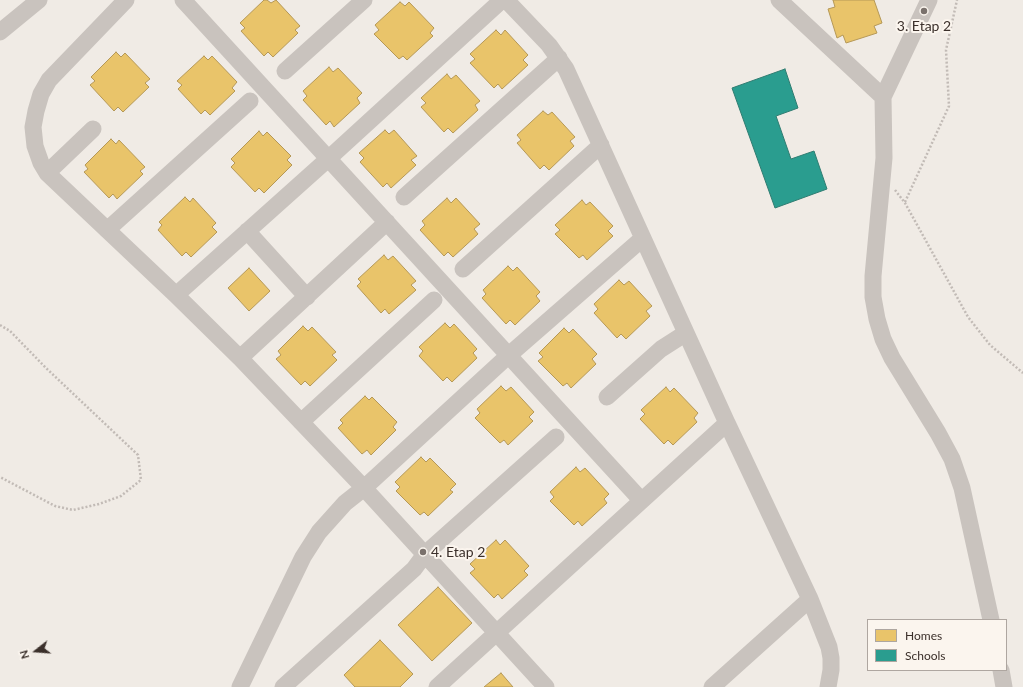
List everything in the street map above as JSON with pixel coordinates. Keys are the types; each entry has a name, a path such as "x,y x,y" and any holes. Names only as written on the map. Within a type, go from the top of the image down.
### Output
{"street":[{"path":"0,32 39,0"},
{"path":"126,0 49,80 41,94 33,127 35,146 41,163 47,173 240,358 364,488 546,687"},
{"path":"183,0 641,500"},
{"path":"285,71 364,0"},
{"path":"176,295 502,0"},
{"path":"506,0 549,45 559,58 572,82 727,423 810,599 829,647 831,670 828,687"},
{"path":"779,0 883,97"},
{"path":"929,0 883,97 884,132 882,180 873,276 873,297 877,319 883,339 892,358 938,433 952,459 970,518 991,619"},
{"path":"404,197 559,58"},
{"path":"107,230 250,101"},
{"path":"47,173 93,129"},
{"path":"463,269 601,146"},
{"path":"240,358 386,222"},
{"path":"247,231 307,297"},
{"path":"240,687 304,557 319,532 345,503 364,488 509,355 643,238"},
{"path":"301,422 434,300"},
{"path":"607,397 661,349 686,333"},
{"path":"436,687 727,423"},
{"path":"283,687 414,569 425,554 556,437"},
{"path":"712,687 810,599"},
{"path":"1001,671 1004,687"}],"path":[{"path":"905,203 949,106 946,50 956,0"},
{"path":"882,180 898,192 905,203 968,317 990,345 1023,373"},
{"path":"0,325 10,331 46,368 138,455 141,480 121,496 98,504 73,510 55,506 0,477"}],"building: Homes":[{"path":"264,0 271,3 276,0 300,26 295,30 298,33 273,57 268,52 264,56 241,31 245,28 240,23"},
{"path":"833,0 874,0 882,23 874,26 877,33 846,43 843,35 837,38 828,9 835,7"},
{"path":"400,2 405,6 409,2 434,28 430,33 433,36 407,60 403,56 399,59 374,34 379,30 375,25"},
{"path":"496,30 501,35 505,30 528,55 523,60 528,65 502,89 498,84 494,88 470,63 475,59 470,54"},
{"path":"116,52 121,57 125,53 150,79 145,83 149,87 123,112 118,107 114,111 90,85 95,81 91,77"},
{"path":"204,56 208,60 212,56 237,82 232,88 235,91 210,115 205,110 201,114 178,89 182,85 177,81"},
{"path":"329,67 333,72 338,68 362,93 357,98 360,103 334,127 330,121 326,125 303,100 307,96 303,91"},
{"path":"447,74 451,79 456,75 480,101 475,105 478,110 453,133 448,128 444,132 421,107 426,103 421,98"},
{"path":"543,111 548,115 552,112 575,137 570,141 574,146 549,170 544,165 540,169 517,143 521,140 517,135"},
{"path":"385,130 389,134 394,130 417,156 411,160 416,165 391,188 387,183 383,187 360,162 364,158 359,153"},
{"path":"259,131 263,136 267,132 291,156 287,160 292,165 264,193 259,188 255,192 231,167 235,163 231,159"},
{"path":"111,139 116,144 119,140 145,167 140,171 143,174 117,199 113,194 109,198 84,172 88,169 85,165"},
{"path":"185,197 190,202 193,198 216,223 212,227 217,232 191,257 186,252 182,256 158,230 162,225 159,222"},
{"path":"447,198 451,203 456,198 480,224 474,229 478,234 453,257 448,252 444,256 420,230 425,225 422,221"},
{"path":"582,200 586,205 590,202 613,226 608,231 613,236 587,260 583,255 579,258 555,234 560,230 555,225"},
{"path":"384,255 388,260 393,256 416,281 411,285 416,290 389,314 385,309 381,313 357,286 361,282 358,279"},
{"path":"508,266 513,271 517,267 540,292 536,296 540,301 515,325 510,320 506,324 482,298 486,294 483,290"},
{"path":"249,268 270,291 249,311 228,288"},
{"path":"619,280 624,285 629,281 652,306 646,311 650,316 626,339 621,334 617,338 594,313 598,309 594,304"},
{"path":"445,323 450,328 454,324 477,349 473,353 477,358 452,382 447,377 443,381 419,356 423,351 419,347"},
{"path":"303,326 308,331 312,327 336,352 332,355 337,360 310,386 305,381 301,385 276,359 281,355 278,351"},
{"path":"564,328 569,333 573,329 597,354 592,359 596,364 571,388 567,383 563,386 538,361 543,357 539,353"},
{"path":"501,386 506,391 511,387 534,412 529,417 533,421 508,445 504,440 500,443 475,418 480,413 477,409"},
{"path":"666,387 670,392 674,388 698,413 694,418 697,422 673,445 668,440 664,444 640,419 645,414 641,410"},
{"path":"365,396 369,400 372,397 397,422 393,427 396,430 371,455 367,450 362,454 338,428 343,423 340,420"},
{"path":"421,457 426,462 430,458 456,484 450,490 453,492 428,516 424,512 420,515 396,491 400,487 395,482"},
{"path":"576,467 580,472 585,468 609,494 604,499 607,503 582,526 578,521 574,525 550,501 554,497 550,492"},
{"path":"496,540 500,545 505,540 529,566 524,571 528,575 502,599 498,594 494,598 470,573 475,569 470,564"},
{"path":"438,587 472,623 432,661 398,625"},
{"path":"380,640 413,674 400,687 355,687 344,675"},
{"path":"501,673 513,687 484,687"}],"building: Schools":[{"path":"785,69 798,108 776,116 791,159 814,151 827,189 775,208 732,88"}],"place":[{"name":"3. Etap 2","path":"924,11"},
{"name":"4. Etap 2","path":"423,552"}]}
